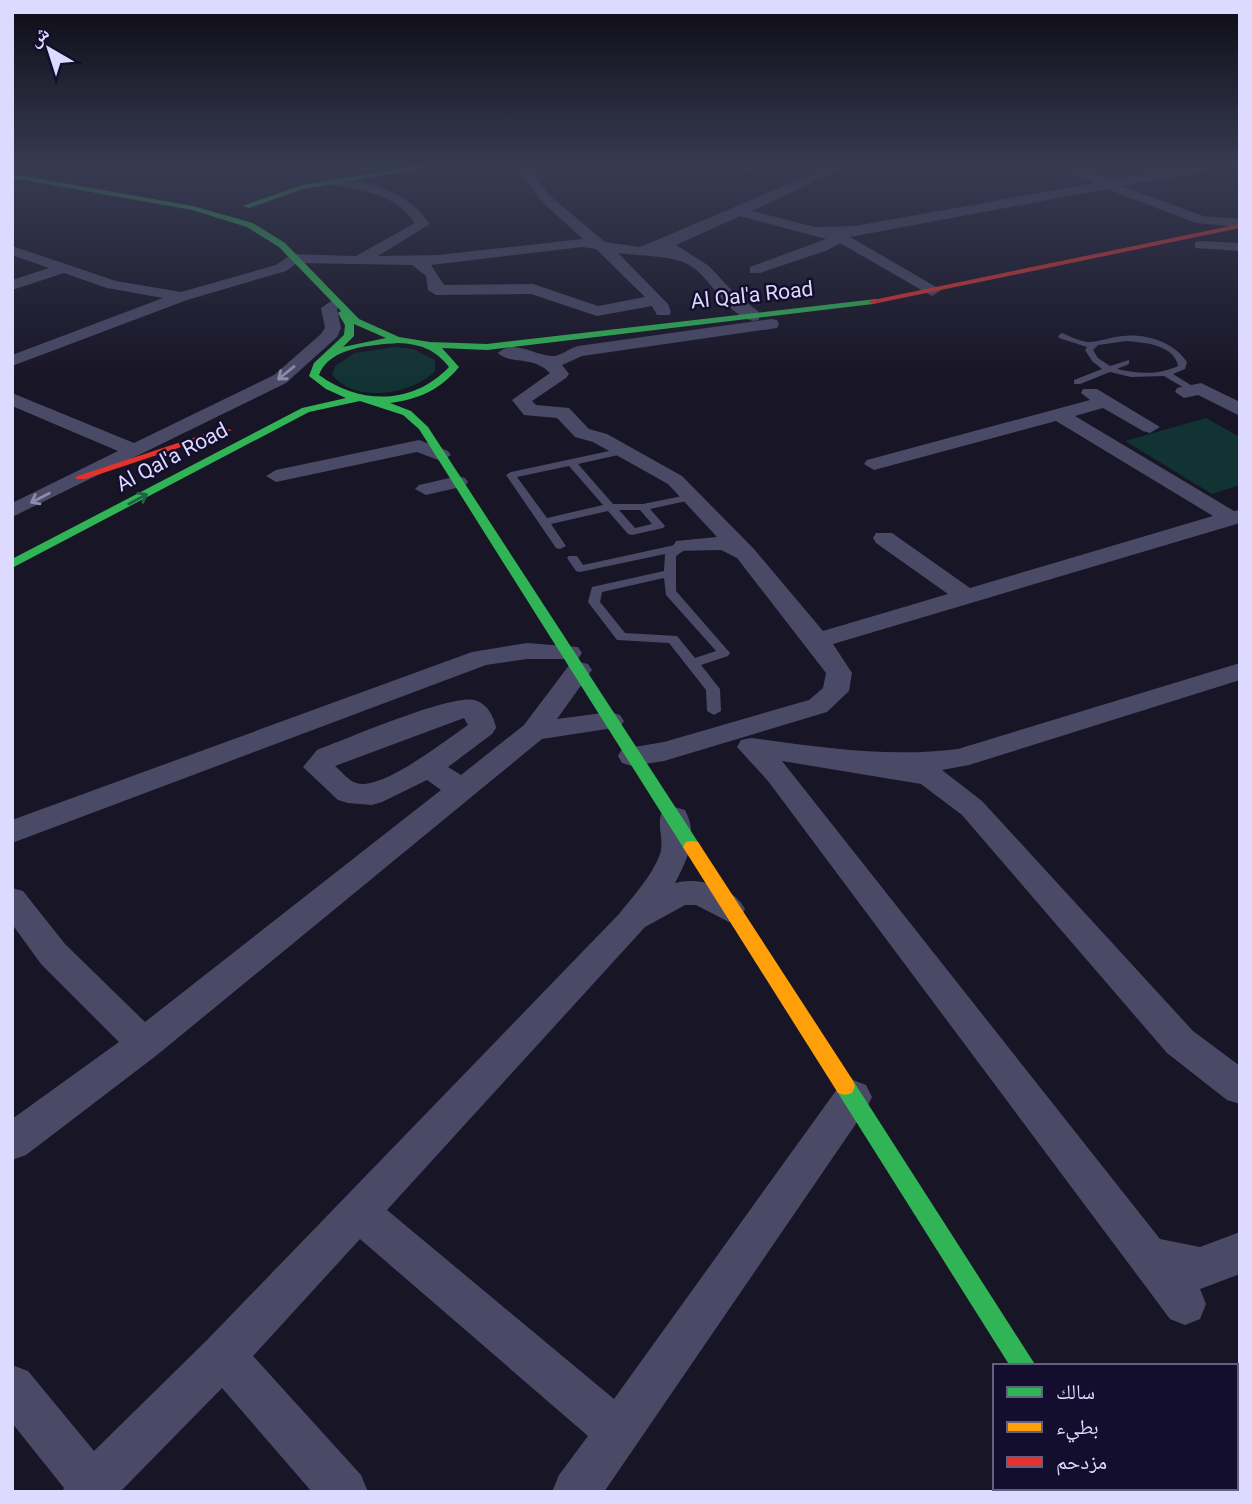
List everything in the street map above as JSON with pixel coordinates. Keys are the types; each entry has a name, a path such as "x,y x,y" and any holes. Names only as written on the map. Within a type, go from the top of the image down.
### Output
{"main road":[{"path":"269,237 339,309 367,330 398,340"},
{"name":"Al Qal'a Road","path":"398,340 430,345 487,347 753,316 932,291 1185,237"},
{"name":"Al Qal'a Road","path":"12,564 306,410 322,404 404,397 435,386 469,362 508,353 771,324 952,298 1239,237"},
{"name":"Al Qal'a Road","path":"148,474 303,395 318,365 349,336 349,326 339,309"},
{"path":"331,354 371,342 398,340"},
{"path":"430,345 451,357 452,373"},
{"path":"314,376 321,387 407,413 423,427 1023,1364"},
{"path":"423,427 419,412 424,398 435,386"},
{"path":"81,477 246,424"}],"street":[{"path":"256,274 288,272 309,276 321,265 350,261 397,237"},
{"path":"558,244 576,237"},
{"path":"587,237 628,268 662,307 663,315 647,328"},
{"path":"628,268 635,259 683,237"},
{"path":"837,237 932,291"},
{"path":"823,247 837,237"},
{"path":"1114,253 1136,244 1166,237"},
{"path":"12,361 181,297 288,265 292,258 417,261 558,244 686,258"},
{"path":"621,251 667,244"},
{"path":"667,244 671,250 704,269 728,296 753,316"},
{"path":"755,270 823,247 841,244 856,246"},
{"path":"1200,244 1240,246"},
{"path":"12,250 113,285 181,297"},
{"path":"417,261 432,273 437,282 436,290 533,289 597,311 656,300"},
{"path":"12,285 64,268"},
{"path":"12,511 280,379 328,337 333,328 329,308 339,309"},
{"path":"553,363 578,351 771,324"},
{"path":"508,353 540,356 553,363 560,374 521,400 531,411 562,411 582,433 623,451 675,480 746,554 817,640 839,674 836,691 818,706 746,738"},
{"path":"1189,391 1201,389 1240,410"},
{"path":"12,399 135,451"},
{"path":"874,464 1106,402 1150,427"},
{"path":"1059,414 1235,517"},
{"path":"401,449 416,438 423,427"},
{"path":"276,476 418,446 441,455"},
{"path":"426,489 458,482"},
{"path":"817,640 1235,517"},
{"path":"884,538 965,596"},
{"path":"684,547 725,544 746,554"},
{"path":"12,832 481,658 521,640 530,631 540,609"},
{"path":"12,1142 144,1044 534,731 574,662 527,651 481,658"},
{"path":"868,763 916,764 959,758 1240,671"},
{"path":"470,708 481,718 482,728 428,767 372,795 348,793 317,767 327,757 453,711 470,708"},
{"path":"534,731 610,721"},
{"path":"746,738 778,774 1185,1304"},
{"path":"632,756 703,740 746,738 813,755 930,776 972,808 1180,1042 1240,1088"},
{"path":"795,798 792,771 813,755"},
{"path":"428,767 463,790"},
{"path":"12,1387 89,1489 223,1356 630,923 660,883 676,852 674,818"},
{"path":"630,923 680,892 705,893 734,913"},
{"path":"12,900 53,954 144,1044"},
{"path":"576,1492 853,1097"},
{"path":"359,1212 618,1432"},
{"path":"1149,1257 1200,1268 1240,1253"},
{"path":"223,1356 344,1492"}],"lane":[{"path":"1062,336 1093,345"},
{"path":"1126,338 1163,345 1173,350 1183,362 1182,367 1167,374 1146,376 1112,370 1091,356 1089,350 1093,345 1110,339 1126,338"},
{"path":"1077,382 1112,370 1126,362"},
{"path":"1167,374 1189,391"},
{"path":"560,546 511,475 623,451"},
{"path":"572,462 632,532 659,526 643,508"},
{"path":"544,522 610,507 643,508 691,497"},
{"path":"573,558 580,569 684,547"},
{"path":"684,547 670,555 670,592 724,653 694,663"},
{"path":"670,573 596,590 594,602 621,637 673,639 713,689 714,711"}],"green space":[{"path":"395,347 413,349 435,360 435,371 412,386 383,393 353,390 332,374 335,366 355,353"},
{"path":"1206,418 1240,437 1240,485 1212,494 1125,441"}],"traffic: fast":[{"path":"269,237 282,245 356,321 398,340"},
{"path":"430,345 487,347 873,301"},
{"path":"331,354 381,341 415,341 430,345 444,354 454,367 441,381 406,398 366,399 329,387 314,376 318,365 349,336 350,325 343,313"},
{"path":"12,564 306,410 356,399"},
{"path":"368,399 407,413 423,427 692,847"},
{"path":"845,1086 1023,1364"}],"traffic: slow":[{"path":"692,847 845,1086"}],"traffic: jam":[{"path":"873,301 1185,237"},
{"path":"81,477 227,430"}]}
